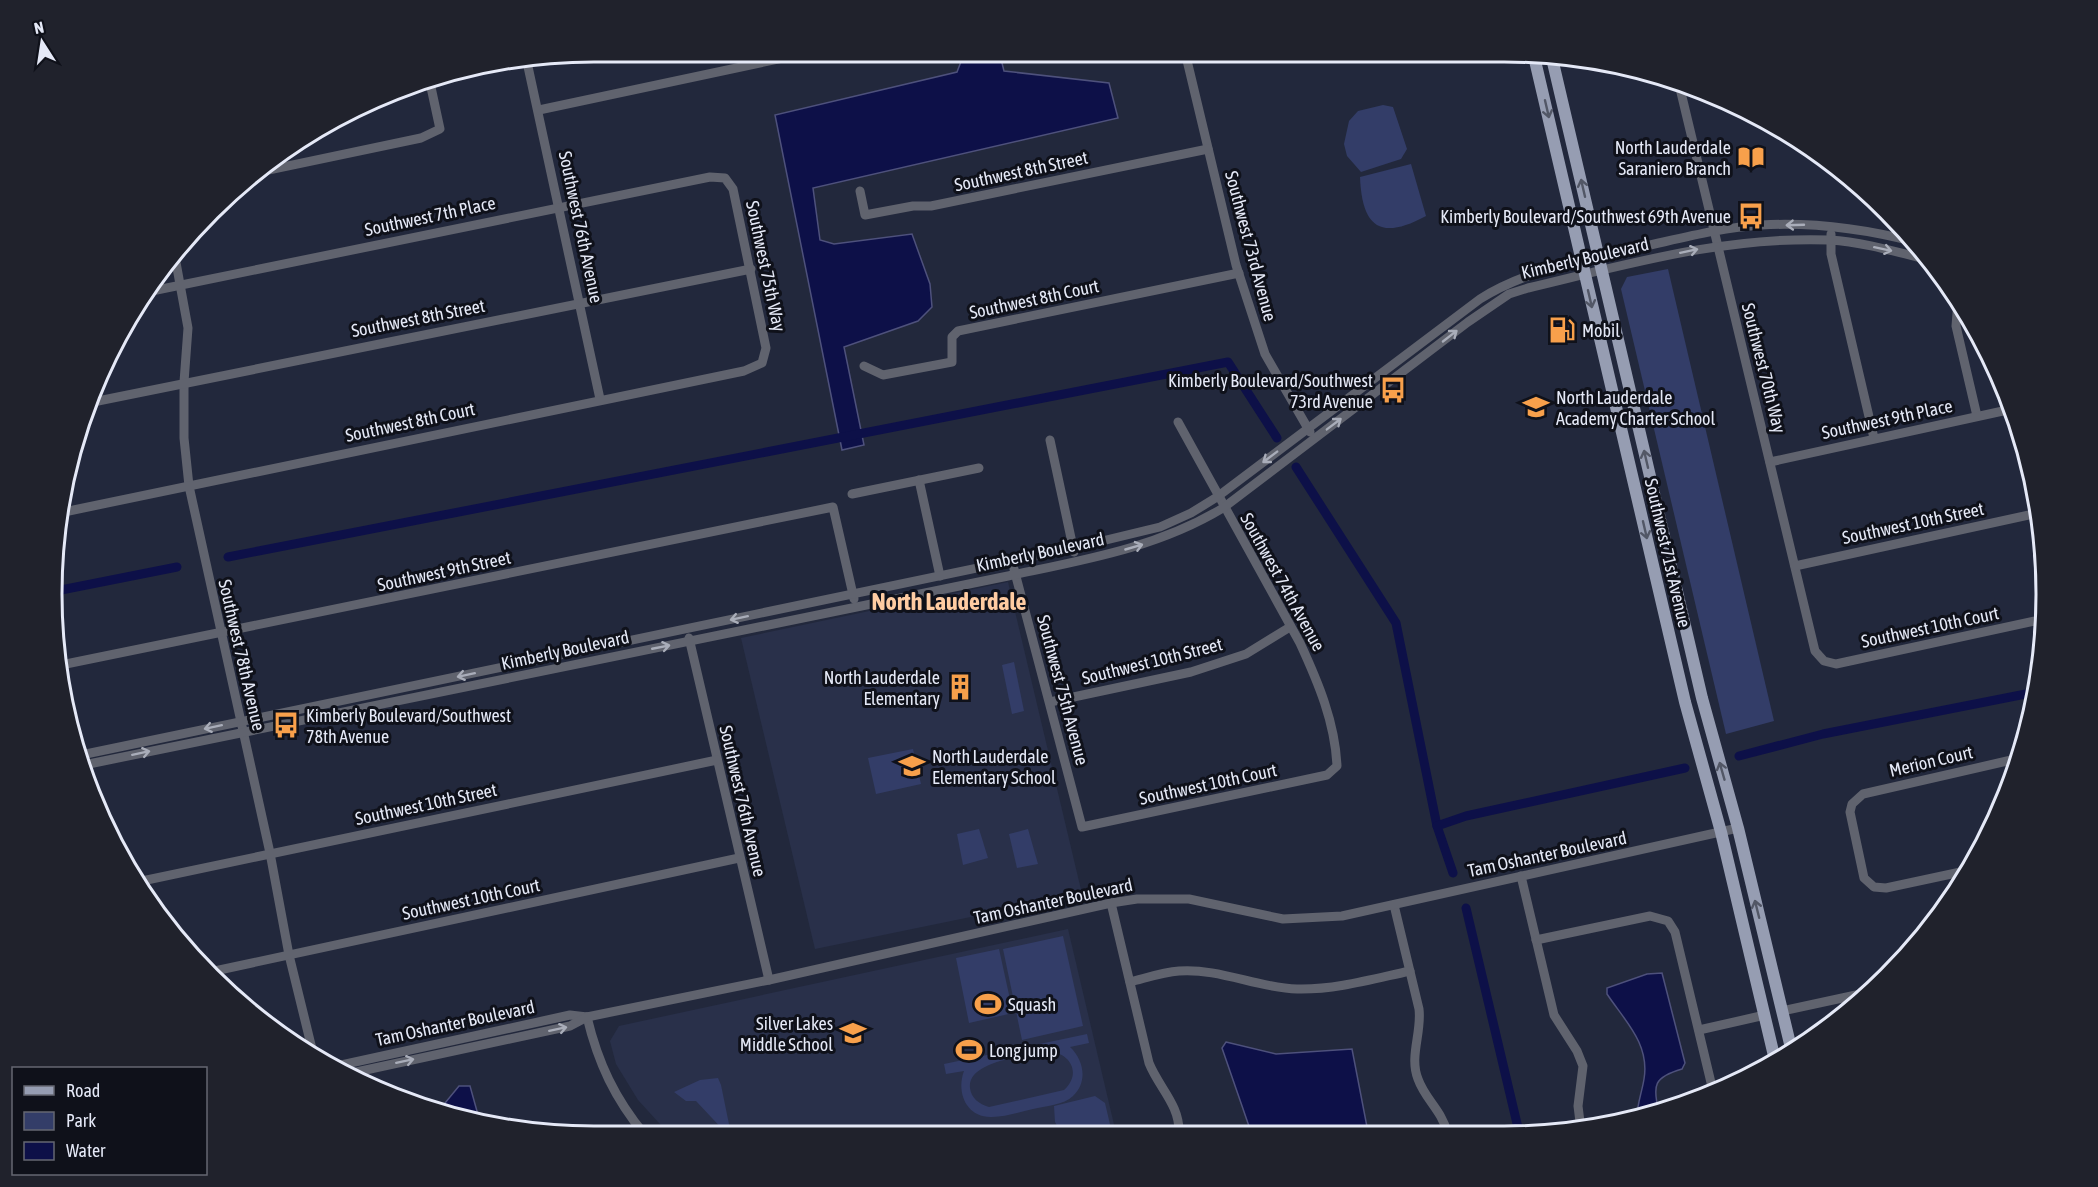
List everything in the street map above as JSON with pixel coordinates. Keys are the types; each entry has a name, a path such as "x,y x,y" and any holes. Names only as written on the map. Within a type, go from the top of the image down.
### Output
{"main road":[{"name":"Southwest 71st Avenue","path":"1536,63 1685,702 1721,832 1773,1052"},
{"name":"Southwest 71st Avenue","path":"1553,64 1702,698 1738,828 1789,1043"},
{"path":"1756,978 1764,995 1782,1011"},
{"path":"1765,1015 1773,1019 1788,1039"}],"street":[{"path":"539,110 764,62"},
{"name":"Southwest 73rd Avenue","path":"1187,62 1239,273 1265,354 1315,438"},
{"name":"Southwest 76th Avenue","path":"529,66 561,207 600,399"},
{"path":"273,169 421,138 440,129 431,87"},
{"name":"Southwest 70th Way","path":"1681,92 1815,651 1824,661"},
{"name":"Southwest 8th Street","path":"860,191 865,215 913,206 932,206 1208,148"},
{"name":"Southwest 7th Place","path":"157,289 710,177 725,178"},
{"name":"Southwest 75th Way","path":"725,178 733,189 751,269 766,348 762,363"},
{"name":"Kimberly Boulevard","path":"87,754 1012,561 1160,527 1217,497 1453,319 1502,285 1598,257 1715,231 1761,225 1831,226 1901,239"},
{"path":"1831,226 1831,254 1874,438"},
{"name":"Kimberly Boulevard","path":"90,764 1016,575 1158,541 1194,525 1223,508 1509,294 1584,274 1718,245 1796,239 1832,240 1916,258"},
{"name":"Southwest 78th Avenue","path":"176,264 188,328 184,382 184,438 189,486 270,853 289,955 311,1044"},
{"name":"Southwest 8th Street","path":"98,401 751,269"},
{"name":"Southwest 8th Court","path":"864,366 883,375 952,362 952,337 957,331 1239,273"},
{"path":"1957,314 1956,326 1977,416"},
{"name":"Southwest 8th Court","path":"68,511 600,399 744,371 762,363"},
{"name":"Southwest 9th Place","path":"1770,462 2004,411"},
{"name":"Southwest 74th Avenue","path":"1178,422 1290,627 1319,686 1335,740 1337,766"},
{"path":"1050,440 1077,561"},
{"path":"852,494 979,468"},
{"path":"918,480 940,576"},
{"name":"Southwest 9th Street","path":"66,664 833,507 853,594"},
{"name":"Southwest 10th Street","path":"1794,566 2030,515"},
{"name":"Southwest 75th Avenue","path":"1012,561 1082,827"},
{"path":"853,594 856,607"},
{"path":"752,628 762,618 803,609 812,603"},
{"name":"Southwest 10th Court","path":"1824,661 1836,664 2035,621"},
{"name":"Southwest 10th Street","path":"1050,702 1191,672 1246,654 1290,627"},
{"name":"Southwest 76th Avenue","path":"687,629 769,980"},
{"path":"371,694 374,705"},
{"name":"Southwest 10th Street","path":"145,879 717,760"},
{"name":"Merion Court","path":"1957,873 1886,888 1874,887 1864,878 1850,812 1852,804 1863,794 2009,760"},
{"name":"Southwest 10th Court","path":"1082,827 1327,775 1337,766"},
{"name":"Tam Oshanter Boulevard","path":"359,1071 570,1026 587,1017 769,980 1111,903 1137,899 1189,898 1283,919 1314,919 1394,905 1738,828"},
{"name":"Southwest 10th Court","path":"217,970 739,858"},
{"path":"1521,876 1554,1015 1577,1051 1583,1066 1578,1106 1580,1120"},
{"path":"1111,903 1149,1063 1154,1076 1175,1107 1178,1126"},
{"path":"1394,905 1421,1025 1414,1061 1417,1077 1424,1091 1440,1112 1445,1126"},
{"path":"1536,940 1650,916 1668,921 1675,932 1711,1084"},
{"path":"1130,982 1178,970 1197,971 1268,986 1298,989 1352,984 1410,971"},
{"path":"1782,1011 1851,996"},
{"name":"Tam Oshanter Boulevard","path":"345,1064 570,1015 587,1017"},
{"path":"1699,1030 1765,1015"},
{"path":"587,1017 604,1074 623,1109 637,1126"}],"shaded area":[{"name":"North Lauderdale Elementary School","path":"1008,582 1082,894 815,949 741,638"},
{"name":"Silver Lakes Middle School","path":"1068,929 1114,1126 662,1126 638,1100 616,1064 610,1041 619,1026"}],"green space":[{"path":"1383,105 1393,107 1407,149 1401,159 1361,172 1347,156 1344,144 1349,121 1358,111"},
{"path":"1411,164 1426,216 1410,224 1397,227 1385,228 1376,225 1365,208 1360,177"},
{"path":"1668,269 1774,721 1726,734 1621,289 1627,277"},
{"path":"1014,662 1024,711 1012,714 1002,665"},
{"path":"913,749 921,784 876,794 868,758"},
{"path":"979,829 988,858 963,865 957,834"},
{"path":"1028,829 1038,864 1017,868 1009,834"},
{"path":"1063,936 1083,1026 1022,1040 1003,949"},
{"path":"999,949 1013,1013 969,1023 956,958"},
{"path":"1087,1034 1089,1043 1070,1047 1078,1058 1082,1071 1081,1084 1073,1096 1060,1103 1002,1116 983,1116 970,1108 962,1095 964,1071 946,1074 944,1064","holes":["1054,1052 1067,1059 1073,1070 1070,1083 1064,1090 989,1107 972,1095 970,1088 972,1079 987,1066 1012,1058"]},
{"path":"718,1078 729,1126 719,1126 696,1101 686,1101 674,1092 700,1080"},
{"path":"1095,1096 1105,1103 1110,1126 1057,1126 1054,1106"}],"water":[{"path":"961,62 1002,62 1004,71 1109,83 1118,118 813,188 820,240 834,244 912,234 930,284 932,307 918,321 844,347 864,445 842,450 775,115 957,72"},
{"path":"1662,973 1685,1063 1682,1069 1666,1075 1657,1083 1657,1102 1638,1108 1644,1079 1643,1055 1640,1044 1607,994 1607,988 1647,974"},
{"path":"1226,1042 1276,1054 1352,1049 1367,1126 1249,1126 1222,1048"},
{"path":"459,1086 470,1086 477,1112 456,1107 445,1103"}],"waterway":[{"path":"228,557 1228,362 1277,438"},
{"path":"1296,467 1396,623 1437,826"},
{"path":"62,590 177,567"},
{"path":"1739,756 1823,734 2027,694"},
{"path":"1453,873 1437,826 1466,816 1685,768"},
{"path":"1466,908 1517,1125"}],"place":[{"name":"North Lauderdale Saraniero Branch","path":"1751,157"},
{"name":"Kimberly Boulevard/Southwest 69th Avenue","path":"1751,216"},
{"name":"Mobil","path":"1562,330"},
{"name":"Kimberly Boulevard/Southwest 73rd Avenue","path":"1393,390"},
{"name":"North Lauderdale Academy Charter School","path":"1536,407"},
{"name":"North Lauderdale Elementary","path":"960,687"},
{"name":"Kimberly Boulevard/Southwest 78th Avenue","path":"286,725"},
{"name":"North Lauderdale Elementary School","path":"912,766"},
{"name":"Squash","path":"988,1004"},
{"name":"Silver Lakes Middle School","path":"853,1033"},
{"name":"Long jump","path":"969,1050"}],"district":[{"name":"North Lauderdale","path":"949,601"}]}
